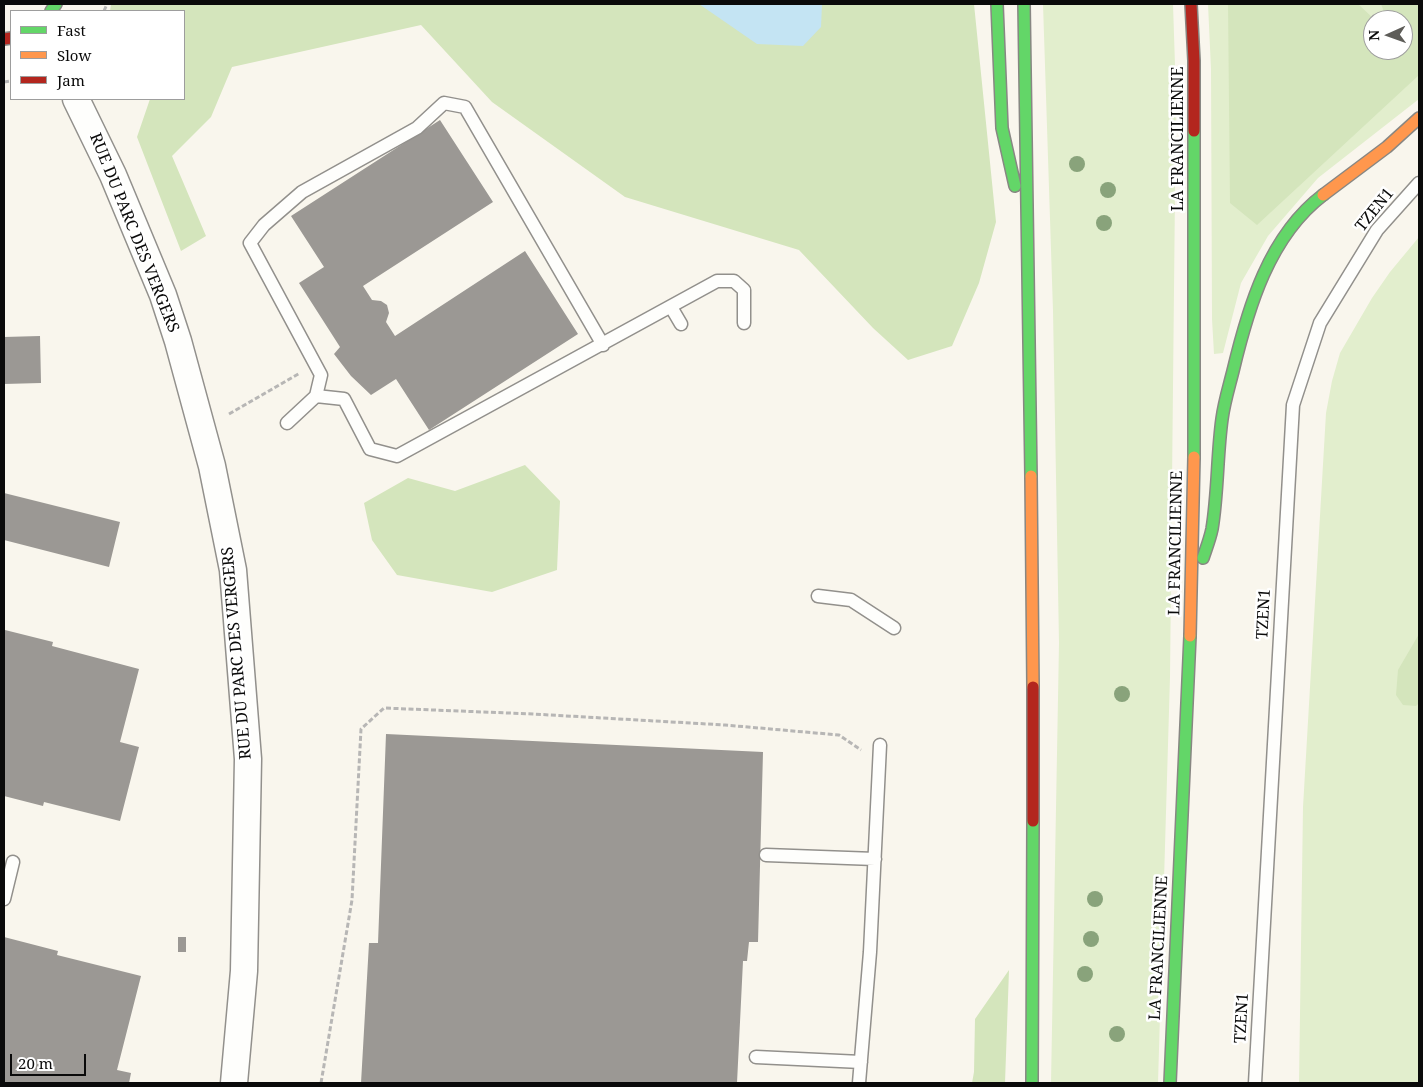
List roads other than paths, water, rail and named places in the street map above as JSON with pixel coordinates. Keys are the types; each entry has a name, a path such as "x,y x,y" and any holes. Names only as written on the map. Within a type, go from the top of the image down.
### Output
{"main road":[{"path":"997,4 1002,128 1028,245"},
{"path":"1024,4 1033,571 1032,1083"},
{"name":"LA FRANCILIENNE","path":"1170,1083 1192,596 1194,61 1191,4"},
{"path":"1192,596 1212,530 1222,418 1240,342 1254,298 1270,261 1288,231 1314,202 1387,147 1419,118"}],"street":[{"name":"RUE DU PARC DES VERGERS","path":"76,100 113,175 166,304 212,466 233,570 248,759 244,971 234,1083"}],"lane":[{"path":"287,422 316,396 321,375 250,243 264,225 302,192 417,128 444,102 465,107 603,345"},
{"name":"TZEN1","path":"1255,1083 1293,405 1320,323 1378,230 1419,183"},
{"path":"316,396 344,399 370,448 398,456 717,281 734,281 744,290 744,323"},
{"path":"671,307 681,324"},
{"path":"818,596 851,600 894,628"},
{"path":"859,1083 870,952 880,745"},
{"path":"766,855 875,859"},
{"path":"4,899 13,862"},
{"path":"756,1057 861,1062"}],"water":[{"path":"699,4 822,4 821,27 803,46 757,44"}]}
